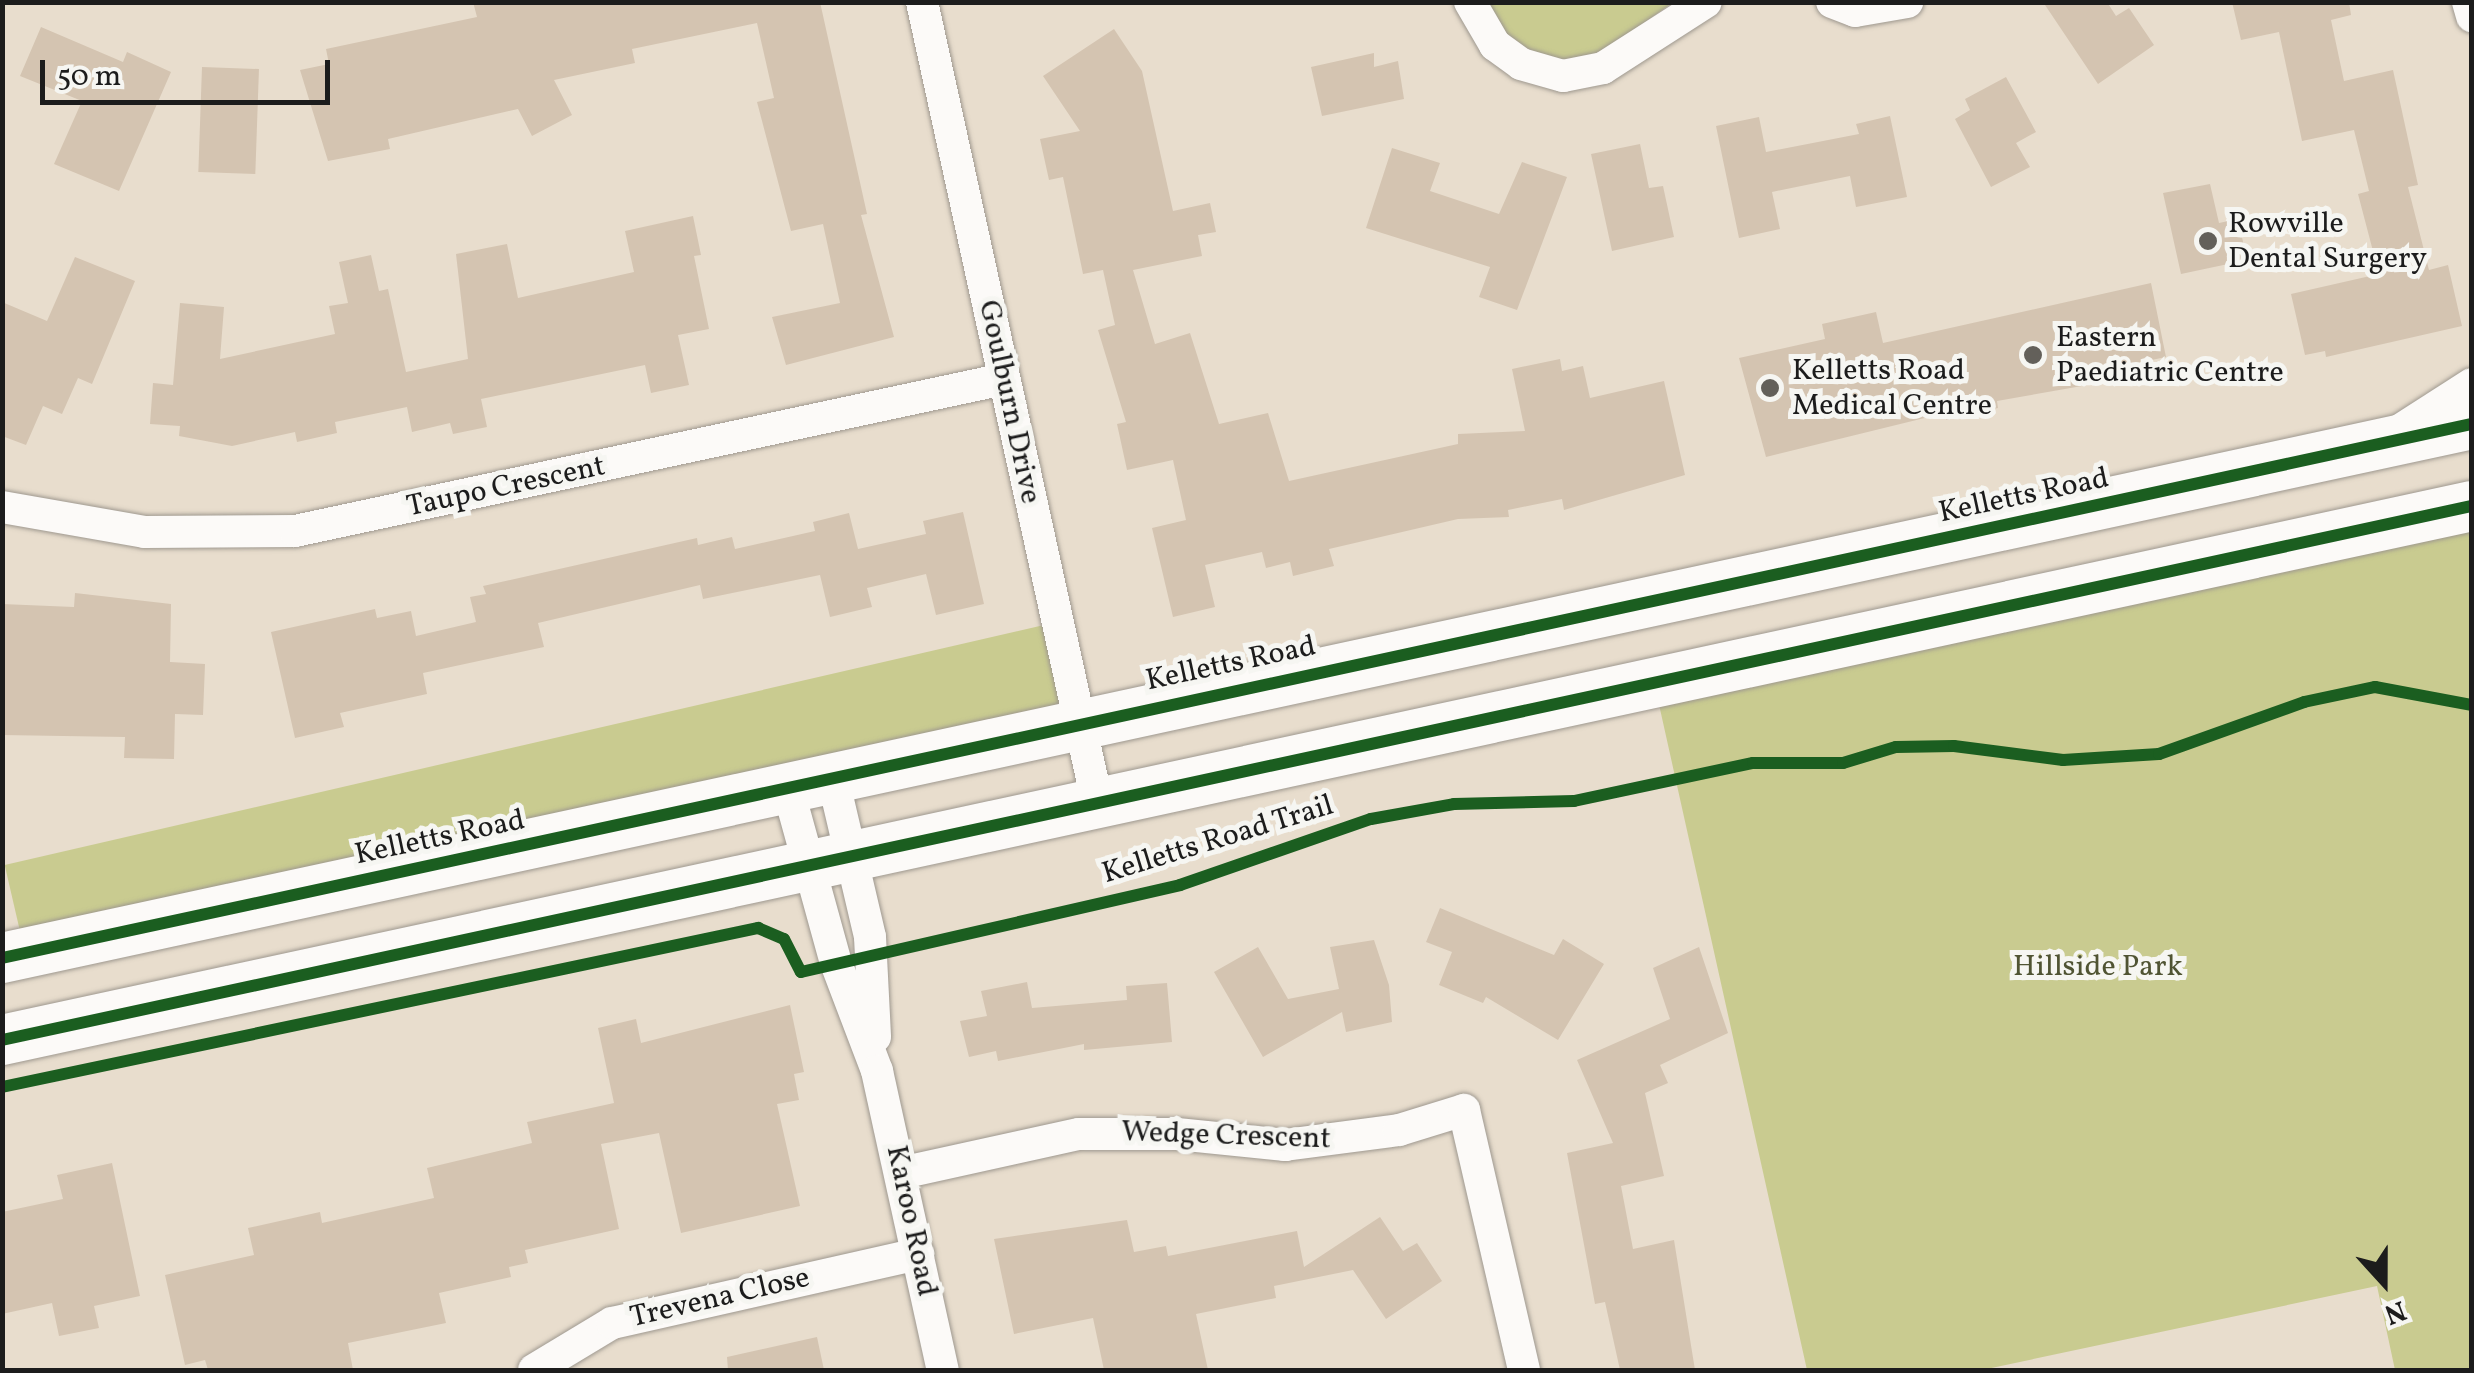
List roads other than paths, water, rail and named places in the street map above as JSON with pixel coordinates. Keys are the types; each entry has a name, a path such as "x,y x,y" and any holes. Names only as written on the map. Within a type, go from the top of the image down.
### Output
{"main road":[{"name":"Kelletts Road","path":"2,958 810,784 1079,721 2472,424"},
{"path":"2,1040 2472,506"}],"street":[{"name":"Goulburn Drive","path":"922,2 1096,802"},
{"path":"1470,2 1495,45 1521,64 1564,76 1603,68 1706,2"},
{"path":"1832,2 1855,11 1907,2"},
{"path":"2468,2 2472,16"},
{"name":"Taupo Crescent","path":"2,507 145,532 295,531 1004,380"},
{"path":"2380,443 2472,384"},
{"name":"Karoo Road","path":"810,784 826,861"},
{"name":"Karoo Road","path":"810,784 826,861 870,937 877,1071 944,1370"},
{"name":"Wedge Crescent","path":"901,1173 1079,1134 1177,1134 1285,1144 1399,1130 1464,1110 1524,1370"},
{"name":"Trevena Close","path":"534,1370 579,1338 626,1318 918,1254"}],"place":[{"name":"Rowville Dental Surgery","path":"2208,241"},
{"name":"Eastern Paediatric Centre","path":"2033,355"},
{"name":"Kelletts Road Medical Centre","path":"1770,388"}],"park label":[{"name":"Hillside Park","path":"2098,967"}]}
